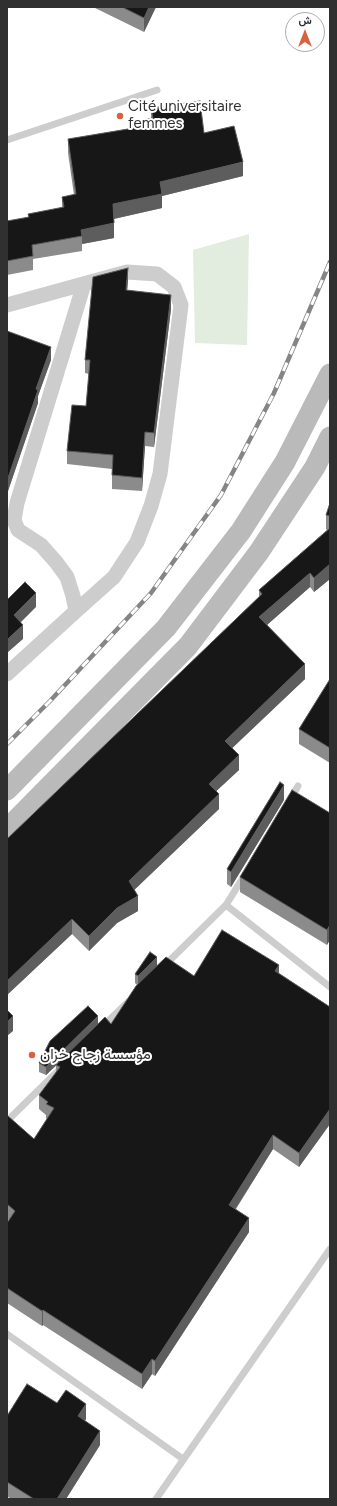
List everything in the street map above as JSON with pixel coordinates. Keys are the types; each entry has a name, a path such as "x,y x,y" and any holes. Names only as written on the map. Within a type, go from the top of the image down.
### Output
{"main road":[{"path":"7,790 166,628 242,531 285,462 330,374"},
{"path":"7,829 188,646 259,552 315,467 330,437"}],"street":[{"path":"7,305 127,272 157,274 174,287 181,305 160,474 151,506 137,542 114,578 7,674"},
{"path":"76,611 67,578 56,562 41,545 18,530 14,520 16,503 84,284"}],"lane":[{"path":"7,140 157,90"},
{"path":"286,806 298,786"},
{"path":"159,971 226,905 246,872"},
{"path":"226,905 330,987"},
{"path":"97,1032 131,999"},
{"path":"7,1121 63,1065"},
{"path":"156,1499 330,1249"},
{"path":"7,1334 183,1459"}],"shaded area":[{"path":"249,234 247,345 195,343 193,250"}],"building":[{"path":"122,7 149,7 144,18"},
{"path":"200,101 204,133 234,126 243,162 160,182 162,194 113,204 114,223 81,230 82,236 32,245 33,256 7,261 7,221 29,217 28,214 64,207 62,197 76,194 68,139 134,128 133,121 153,118 151,108"},
{"path":"128,268 126,290 171,295 154,433 145,432 142,478 112,475 113,455 67,451 72,405 86,406 90,360 85,360 93,277"},
{"path":"7,331 51,347 8,478 7,478"},
{"path":"330,503 330,516 326,515"},
{"path":"330,528 330,564 314,578 310,573 259,617 305,664 225,741 239,755 209,784 219,794 129,881 138,896 117,908 89,936 72,919 7,981 7,839 262,594 259,590"},
{"path":"25,582 36,593 14,615 23,625 7,640 7,600"},
{"path":"330,679 330,748 299,729"},
{"path":"280,782 284,785 231,872 227,869"},
{"path":"292,790 330,813 330,925 327,930 240,877"},
{"path":"222,930 279,965 275,971 330,1007 330,1109 299,1153 273,1135 229,1205 249,1218 155,1361 152,1359 142,1374 7,1288 7,1223 15,1211 7,1204 7,1117 8,1116 34,1139 54,1108 46,1104 48,1102 39,1095 60,1067 56,1065 105,1017 111,1024 136,986 166,957 194,976"},
{"path":"150,952 157,957 138,976 135,974"},
{"path":"88,1006 98,1016 46,1067 39,1063 50,1041"},
{"path":"7,1010 13,1016 7,1022"},
{"path":"27,1384 57,1403 66,1390 86,1404 78,1416 100,1431 57,1499 34,1499 7,1482 7,1416"}],"railway":[{"path":"7,744 50,701 151,593 221,495 274,393 330,262"}],"place":[{"name":"Cité universitaire femmes","path":"120,116"},
{"name":"مؤسسة زجاج خزان","path":"32,1055"}]}
